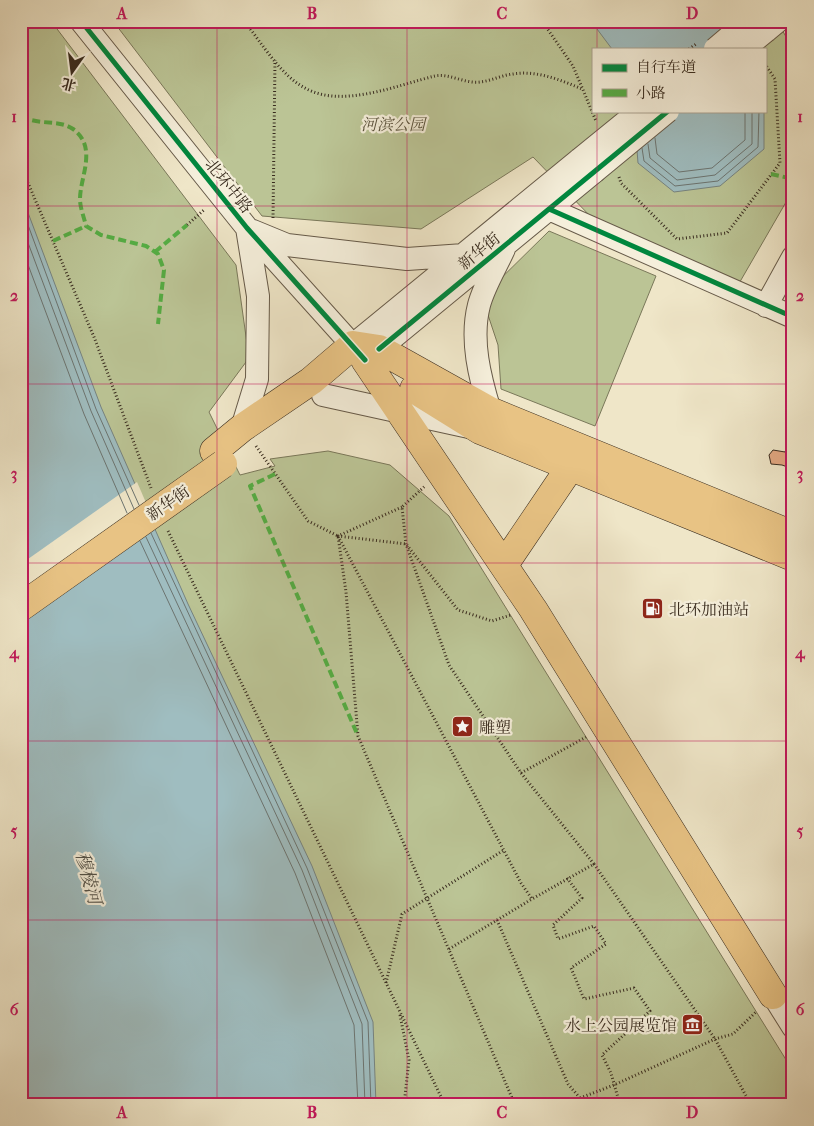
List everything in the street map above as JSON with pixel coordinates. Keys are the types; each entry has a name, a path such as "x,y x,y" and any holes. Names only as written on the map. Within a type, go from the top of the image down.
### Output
{"main road":[{"name":"新华街","path":"248,435 323,395 366,351"},
{"name":"新华街","path":"21,607 248,435 311,381 366,351"},
{"path":"366,351 400,412 533,609 773,995"},
{"path":"366,351 485,420 571,466 793,557"},
{"path":"485,420 793,535"},
{"name":"新华街","path":"21,586 219,457"},
{"path":"504,565 571,466"}],"street":[{"name":"北环中路","path":"81,21 247,228 366,351"},
{"path":"717,48 764,24"},
{"path":"745,48 764,24"},
{"path":"587,165 637,112"},
{"path":"587,165 666,112"},
{"name":"新华街","path":"366,351 506,245 549,209 587,165"},
{"name":"新华街","path":"366,351 464,254 587,165"},
{"path":"549,209 793,318"},
{"path":"247,228 287,245 407,259 464,254"},
{"path":"247,228 258,296 257,379 248,435"},
{"path":"323,395 400,412 485,420 476,338 479,306 506,245"},
{"path":"766,306 793,257"},
{"path":"773,995 793,1027"}],"path":[{"path":"244,21 289,78 306,89 326,95 361,95 400,87 437,76 479,82 514,73 549,76 582,89"},
{"path":"542,21 573,66 597,125"},
{"path":"273,224 275,60"},
{"path":"618,174 621,182 677,238 727,233 780,163 775,79 766,66"},
{"path":"591,128 604,117"},
{"path":"21,174 28,183 94,337 152,490"},
{"path":"248,435 308,521 338,536 406,544 458,610 492,621 533,609"},
{"path":"338,536 402,506 440,472"},
{"path":"402,506 406,544 449,665 521,773 594,864 715,1040 751,1105"},
{"path":"166,526 445,1105"},
{"path":"338,536 504,850 532,899"},
{"path":"338,536 346,592 358,736 515,1105"},
{"path":"521,773 606,726"},
{"path":"386,984 402,914 504,850"},
{"path":"449,949 567,878 594,864"},
{"path":"567,878 582,898 553,925 558,939 594,926 606,944 571,968 584,999 634,988 650,1011 602,1054 620,1105"},
{"path":"497,920 568,1084 586,1105"},
{"path":"580,1098 733,1034 773,995"},
{"path":"399,1009 409,1060 404,1105"}],"green space":[{"path":"21,21 51,21 236,265 249,358 209,412 240,475 275,466 270,459 328,451 390,465 449,516 793,1071 793,1105 21,1105"},
{"name":"河滨公园","path":"113,21 777,21 793,49 793,190 730,299 593,219 533,157 421,229 262,216"},
{"path":"549,231 656,276 595,426 501,389 498,345 482,297"}],"water":[{"path":"591,21 721,21 738,48 611,48"},
{"path":"634,112 764,112 764,149 720,186 674,192 638,163"},
{"name":"穆棱河","path":"21,194 101,407 188,604 312,866 373,1022 376,1105 21,1105"}],"pier":[{"path":"137,482 157,528 21,624 21,564"}],"building":[{"path":"793,430 793,469 771,464 769,455 773,450 785,452"}],"marked path":[{"path":"21,116 35,121 67,126 73,129 85,144 86,162 80,199 86,226 101,235 146,246 158,254 164,270 158,324"},
{"path":"771,174 793,179"},
{"path":"155,252 187,225"},
{"path":"53,241 86,226"},
{"path":"275,474 250,486 358,736"}],"cycle path":[{"path":"81,21 247,228 365,360"},
{"path":"379,349 667,112"},
{"path":"549,209 793,317"}],"place":[{"name":"北环加油站","path":"653,609"},
{"name":"雕塑","path":"463,727"},
{"name":"水上公园展览馆","path":"693,1025"}]}
